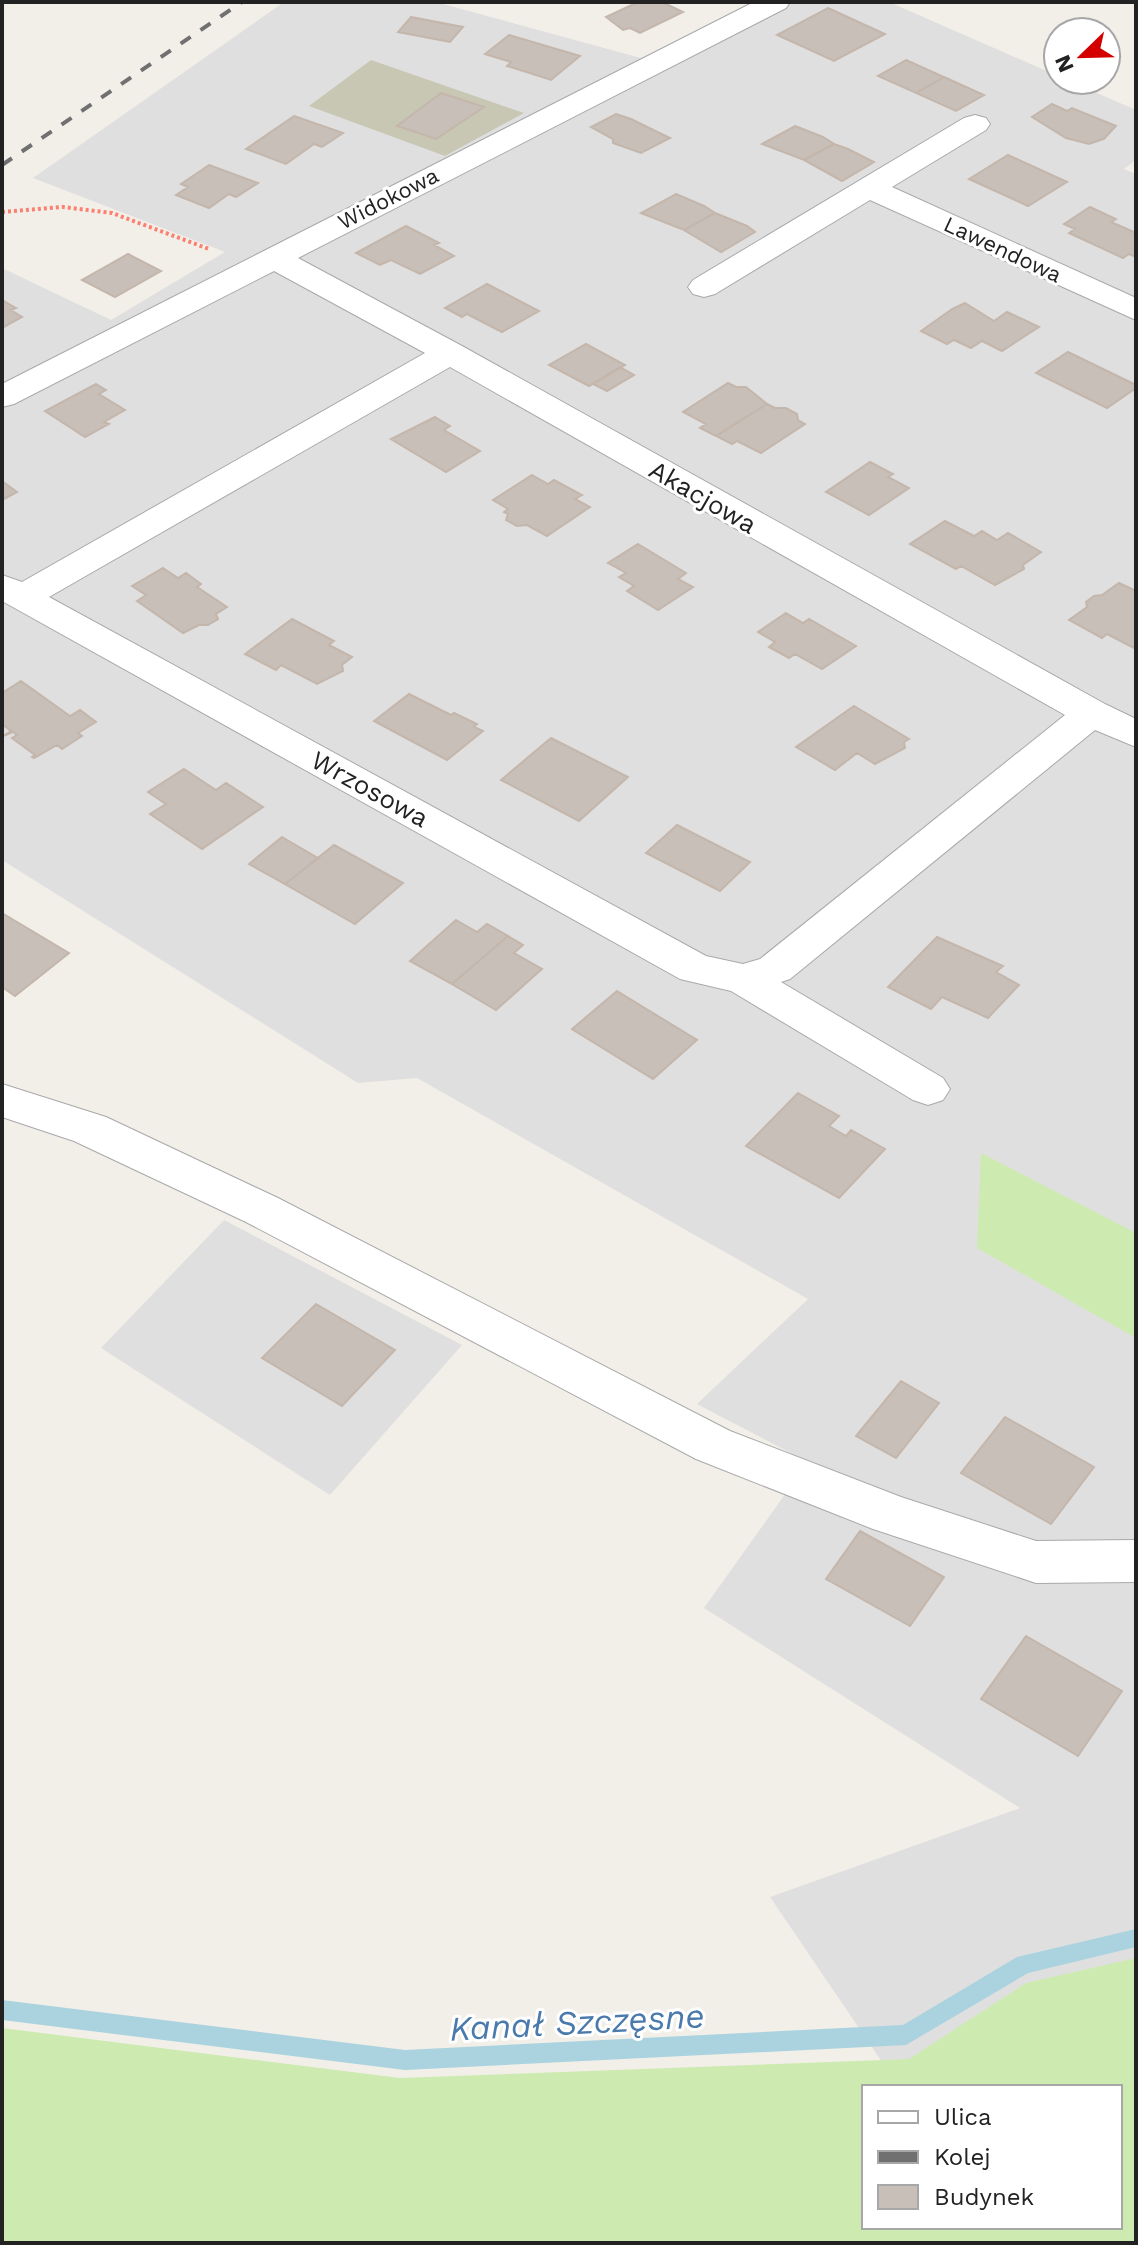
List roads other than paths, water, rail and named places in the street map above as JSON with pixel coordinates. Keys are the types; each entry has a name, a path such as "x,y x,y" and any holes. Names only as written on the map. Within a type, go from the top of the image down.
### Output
{"street":[{"name":"Widokowa","path":"2,397 776,2"},
{"path":"704,287 975,124"},
{"name":"Lawendowa","path":"869,188 1136,310"},
{"name":"Akacjowa","path":"264,261 450,353 1091,713 1136,734"},
{"path":"12,592 450,353"},
{"name":"Wrzosowa","path":"12,592 695,969 743,979"},
{"path":"743,979 775,969 1091,713"},
{"path":"743,979 928,1089"},
{"path":"4,1099 90,1129 262,1210 713,1445 890,1514 1036,1562 1136,1561"}],"waterway":[{"name":"Kanał Szczęsne","path":"2,2010 405,2060 906,2035 1024,1964 1136,1938"}],"railway":[{"path":"2,165 242,2"}]}
